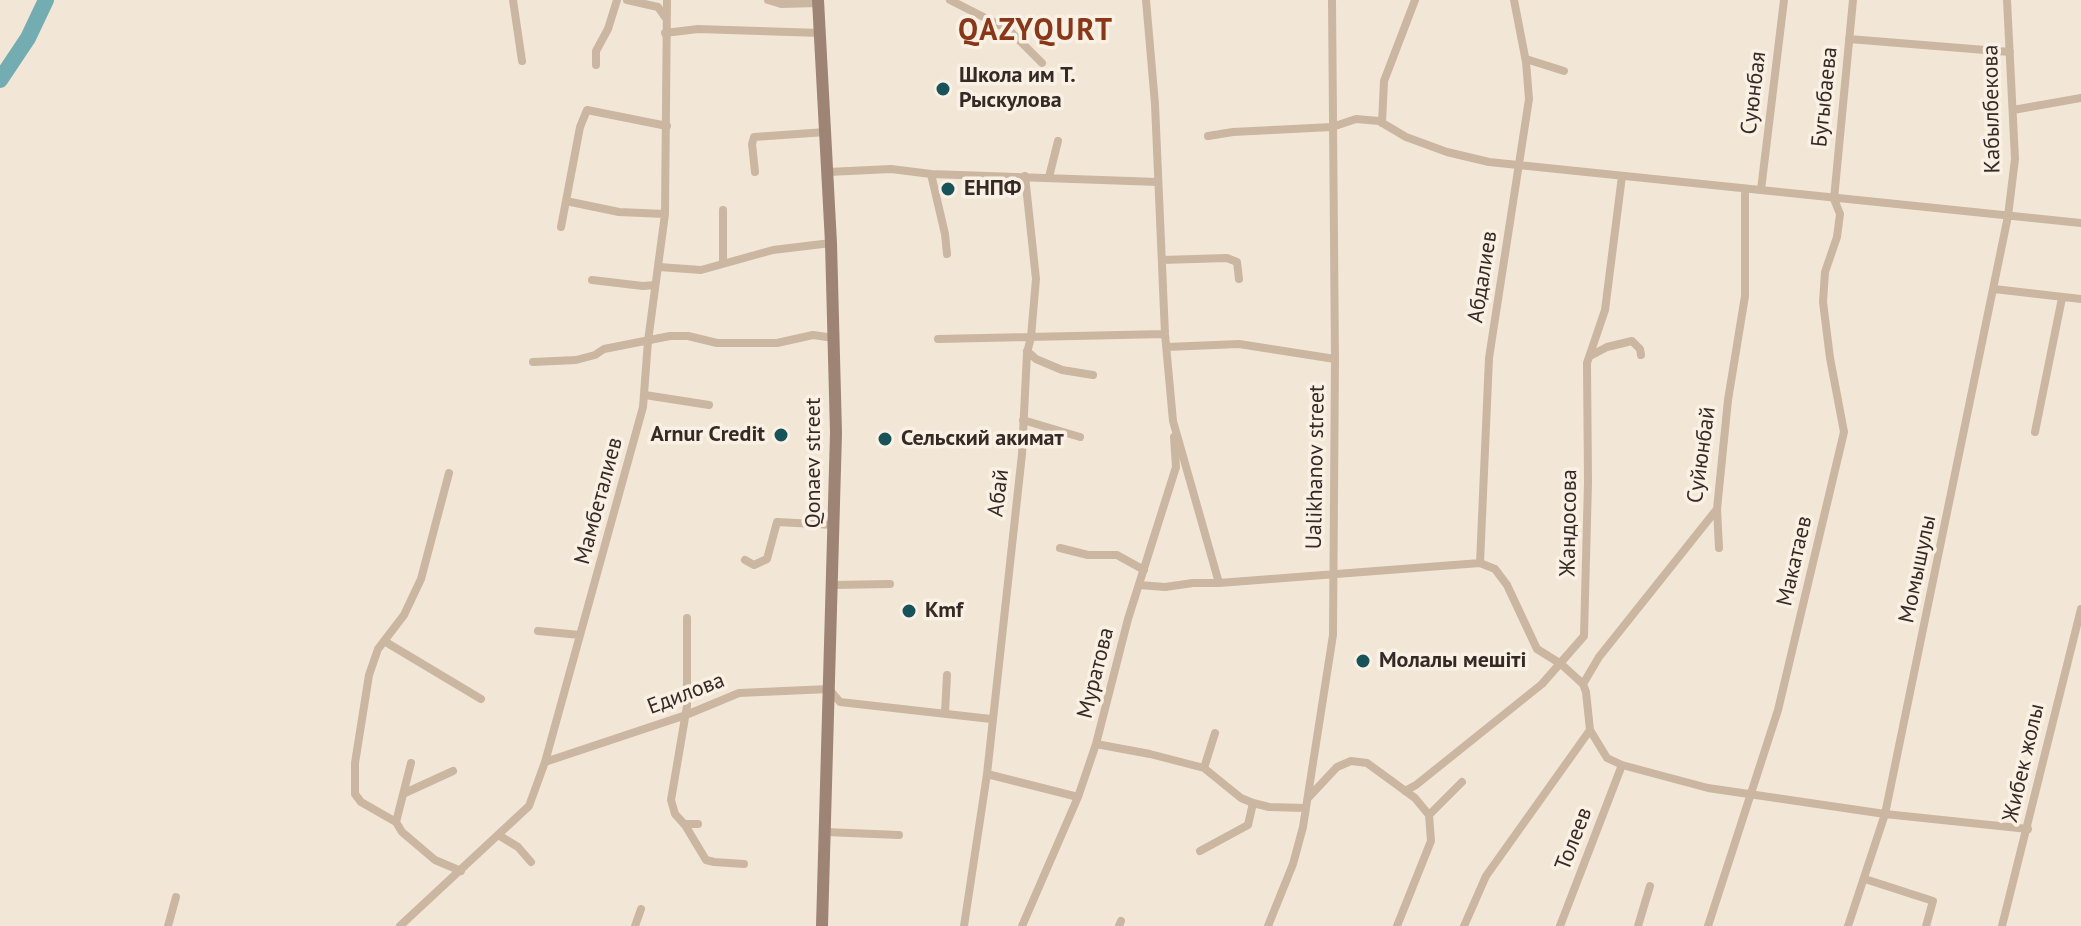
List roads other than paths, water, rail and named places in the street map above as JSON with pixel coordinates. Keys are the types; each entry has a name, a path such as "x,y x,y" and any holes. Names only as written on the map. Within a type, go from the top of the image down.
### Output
{"main road":[{"name":"Qonaev street","path":"818,2 831,243 836,433 822,926"}],"street":[{"path":"513,0 522,61"},
{"path":"596,65 596,51 608,29 617,0"},
{"path":"627,0 658,7 666,21"},
{"name":"Мамбеталиев","path":"400,926 529,806 545,762 645,395 648,341 665,214 667,0"},
{"path":"768,0 781,4 818,2"},
{"path":"950,0 1009,30 1042,63"},
{"name":"Муратова","path":"1023,926 1078,797 1096,744 1139,585 1176,467 1165,334 1146,0"},
{"name":"Ualikhanov street","path":"1268,926 1293,864 1307,803 1333,635 1335,359 1332,0"},
{"path":"1382,123 1384,81 1415,0"},
{"name":"Абдалиев","path":"1480,563 1489,358 1529,99 1526,59 1514,0"},
{"name":"Суюнбая","path":"1761,190 1784,0"},
{"name":"Бугыбаева","path":"1834,199 1853,0"},
{"name":"Кабылбекова","path":"2007,0 2015,159 2008,216"},
{"path":"665,33 698,29 820,33"},
{"path":"1849,39 2010,52"},
{"path":"1526,59 1564,71"},
{"path":"2013,110 2081,98"},
{"path":"561,227 580,127 587,110 667,126"},
{"path":"1208,136 1332,127 1356,119 1382,123 1406,137 1447,152 1517,166 2081,223"},
{"path":"755,172 754,137 826,132"},
{"path":"1049,177 1058,141"},
{"path":"828,172 891,169 931,174 1158,182"},
{"path":"931,174 947,254"},
{"name":"Абай","path":"964,926 987,774 1022,454 1027,351 1036,279 1025,176"},
{"name":"Жандосова","path":"1405,791 1513,709 1561,664 1584,636 1589,357 1605,310 1622,176"},
{"name":"Суйюнбай","path":"1583,684 1599,657 1717,509 1728,400 1745,296 1745,189"},
{"name":"Макатаев","path":"1708,926 1778,710 1844,432 1823,302 1825,272 1837,237 1840,214 1834,199"},
{"path":"566,201 619,212 665,214"},
{"path":"723,210 723,263"},
{"name":"Момышулы","path":"1848,926 1885,814 2008,216"},
{"path":"659,267 716,268 723,263 773,250 831,243"},
{"path":"1162,260 1227,258 1237,262 1239,279"},
{"path":"592,280 655,285"},
{"path":"1994,289 2081,299"},
{"path":"2035,432 2062,298"},
{"path":"938,339 1165,334"},
{"path":"533,362 576,360 604,349 670,336 688,336 717,343 777,343 813,335 834,338"},
{"path":"1589,357 1607,347 1632,341 1640,349 1641,355"},
{"path":"1167,347 1239,344 1335,359"},
{"path":"1027,351 1036,359 1062,370 1093,375"},
{"path":"645,395 709,405"},
{"path":"1023,420 1080,437"},
{"name":"Муратова","path":"1173,421 1219,583"},
{"path":"449,473 421,579 404,615 378,649 369,675 355,763 355,794 361,802 396,822 402,832 435,860 461,871"},
{"path":"1717,509 1719,548"},
{"path":"745,560 754,565 767,559 777,522 834,525"},
{"path":"1060,548 1100,556 1110,553 1144,570"},
{"path":"1139,585 1165,587 1480,563 1495,569 1507,585 1537,649 1561,664 1583,684 1590,730 1607,758 1622,765 1708,788 1885,814 2028,829"},
{"path":"833,585 890,584"},
{"name":"Жибек жолы","path":"2002,926 2081,609"},
{"path":"687,618 686,715 671,800 675,814 706,860 744,864"},
{"path":"538,631 580,635"},
{"path":"384,641 481,699"},
{"path":"945,713 947,675"},
{"path":"829,689 840,702 991,719"},
{"name":"Едилова","path":"545,762 686,715 739,693 829,689"},
{"path":"1464,926 1486,876 1590,730"},
{"path":"1204,768 1215,733"},
{"path":"1096,744 1204,768 1241,798 1269,807 1307,803 1337,767 1351,761 1367,763 1405,791 1429,815 1432,825 1431,841 1422,868 1397,926"},
{"path":"396,822 411,763"},
{"name":"Толеев","path":"1560,926 1622,765"},
{"path":"405,793 453,771"},
{"path":"987,774 1078,797"},
{"path":"1429,815 1462,782"},
{"path":"1200,851 1248,825 1253,803"},
{"path":"684,824 698,824"},
{"path":"825,832 899,835"},
{"path":"500,836 518,847 531,862"},
{"path":"1865,879 1933,901 1926,926"},
{"path":"1638,926 1650,886"},
{"path":"168,926 176,897"},
{"path":"635,926 641,909"}],"waterway":[{"path":"0,80 28,38 46,0"}],"place":[{"name":"Школа им Т. Рыскулова","path":"943,89"},
{"name":"ЕНПФ","path":"948,189"},
{"name":"Arnur Credit","path":"781,435"},
{"name":"Сельский акимат","path":"885,439"},
{"name":"Kmf","path":"909,611"},
{"name":"Молалы мешіті","path":"1363,661"}],"district":[{"name":"QAZYQURT","path":"1036,31"}]}
